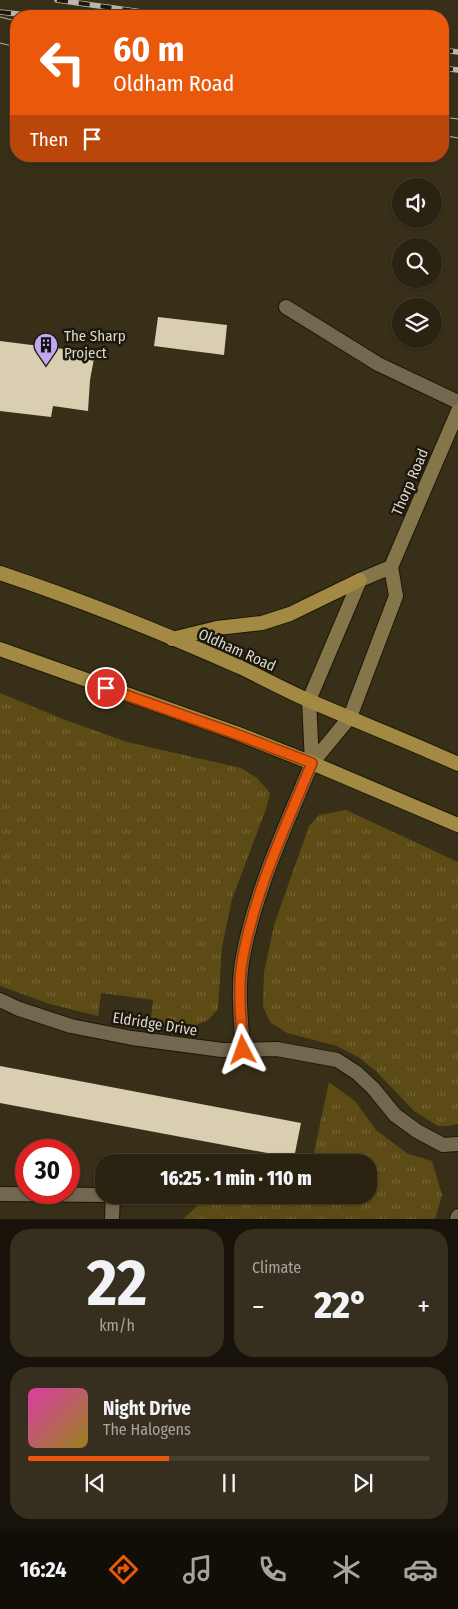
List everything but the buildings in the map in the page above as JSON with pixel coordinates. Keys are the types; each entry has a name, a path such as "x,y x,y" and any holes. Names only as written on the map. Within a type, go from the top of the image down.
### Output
{"highway":[{"name":"Oldham Road","path":"0,573 66,595 172,639 458,764"},
{"path":"172,639 218,628 262,623 290,614 360,580"},
{"path":"0,649 312,763 458,825"}],"main road":[{"name":"Thorp Road","path":"391,567 458,411"},
{"path":"391,567 396,596 350,717 312,763 309,700 360,580 391,567"}],"street":[{"path":"286,307 378,364 458,402"},
{"path":"243,1050 240,1000 242,957 253,913 277,847 312,763"},
{"name":"Eldridge Drive","path":"0,1000 19,1009 72,1026 132,1038 222,1050 277,1049 338,1060 357,1073 373,1088 395,1115 417,1131 442,1145 458,1144"},
{"path":"0,1194 95,1195"},
{"path":"112,1219 113,1204"}],"green space":[{"path":"0,693 63,719 127,742 241,768 257,778 270,793 266,809 232,899 222,947 218,1009 208,1020 192,1027 191,1034 150,1027 153,1000 101,993 98,1016 50,1004 0,986"},
{"path":"346,810 458,862 458,1124 438,1126 414,1111 376,1071 358,1057 337,1046 287,1033 270,1022 263,1006 264,973 274,925 309,826 319,815"},
{"path":"329,1082 355,1101 376,1130 408,1154 432,1161 442,1195 435,1219 183,1219 199,1204 377,1204 377,1154 314,1154"}],"tram line":[{"path":"0,17 10,20"},
{"path":"0,43 10,46"},
{"path":"449,118 458,119"},
{"path":"449,136 458,138"}],"railway":[{"path":"57,0 128,10"},
{"path":"0,12 10,13"},
{"path":"449,51 458,52"},
{"path":"449,69 458,70"}],"place":[{"name":"The Sharp Project","path":"46,366"}],"route":[{"path":"106,688 312,763 277,847 253,913 242,957 240,1000 243,1050"}]}
